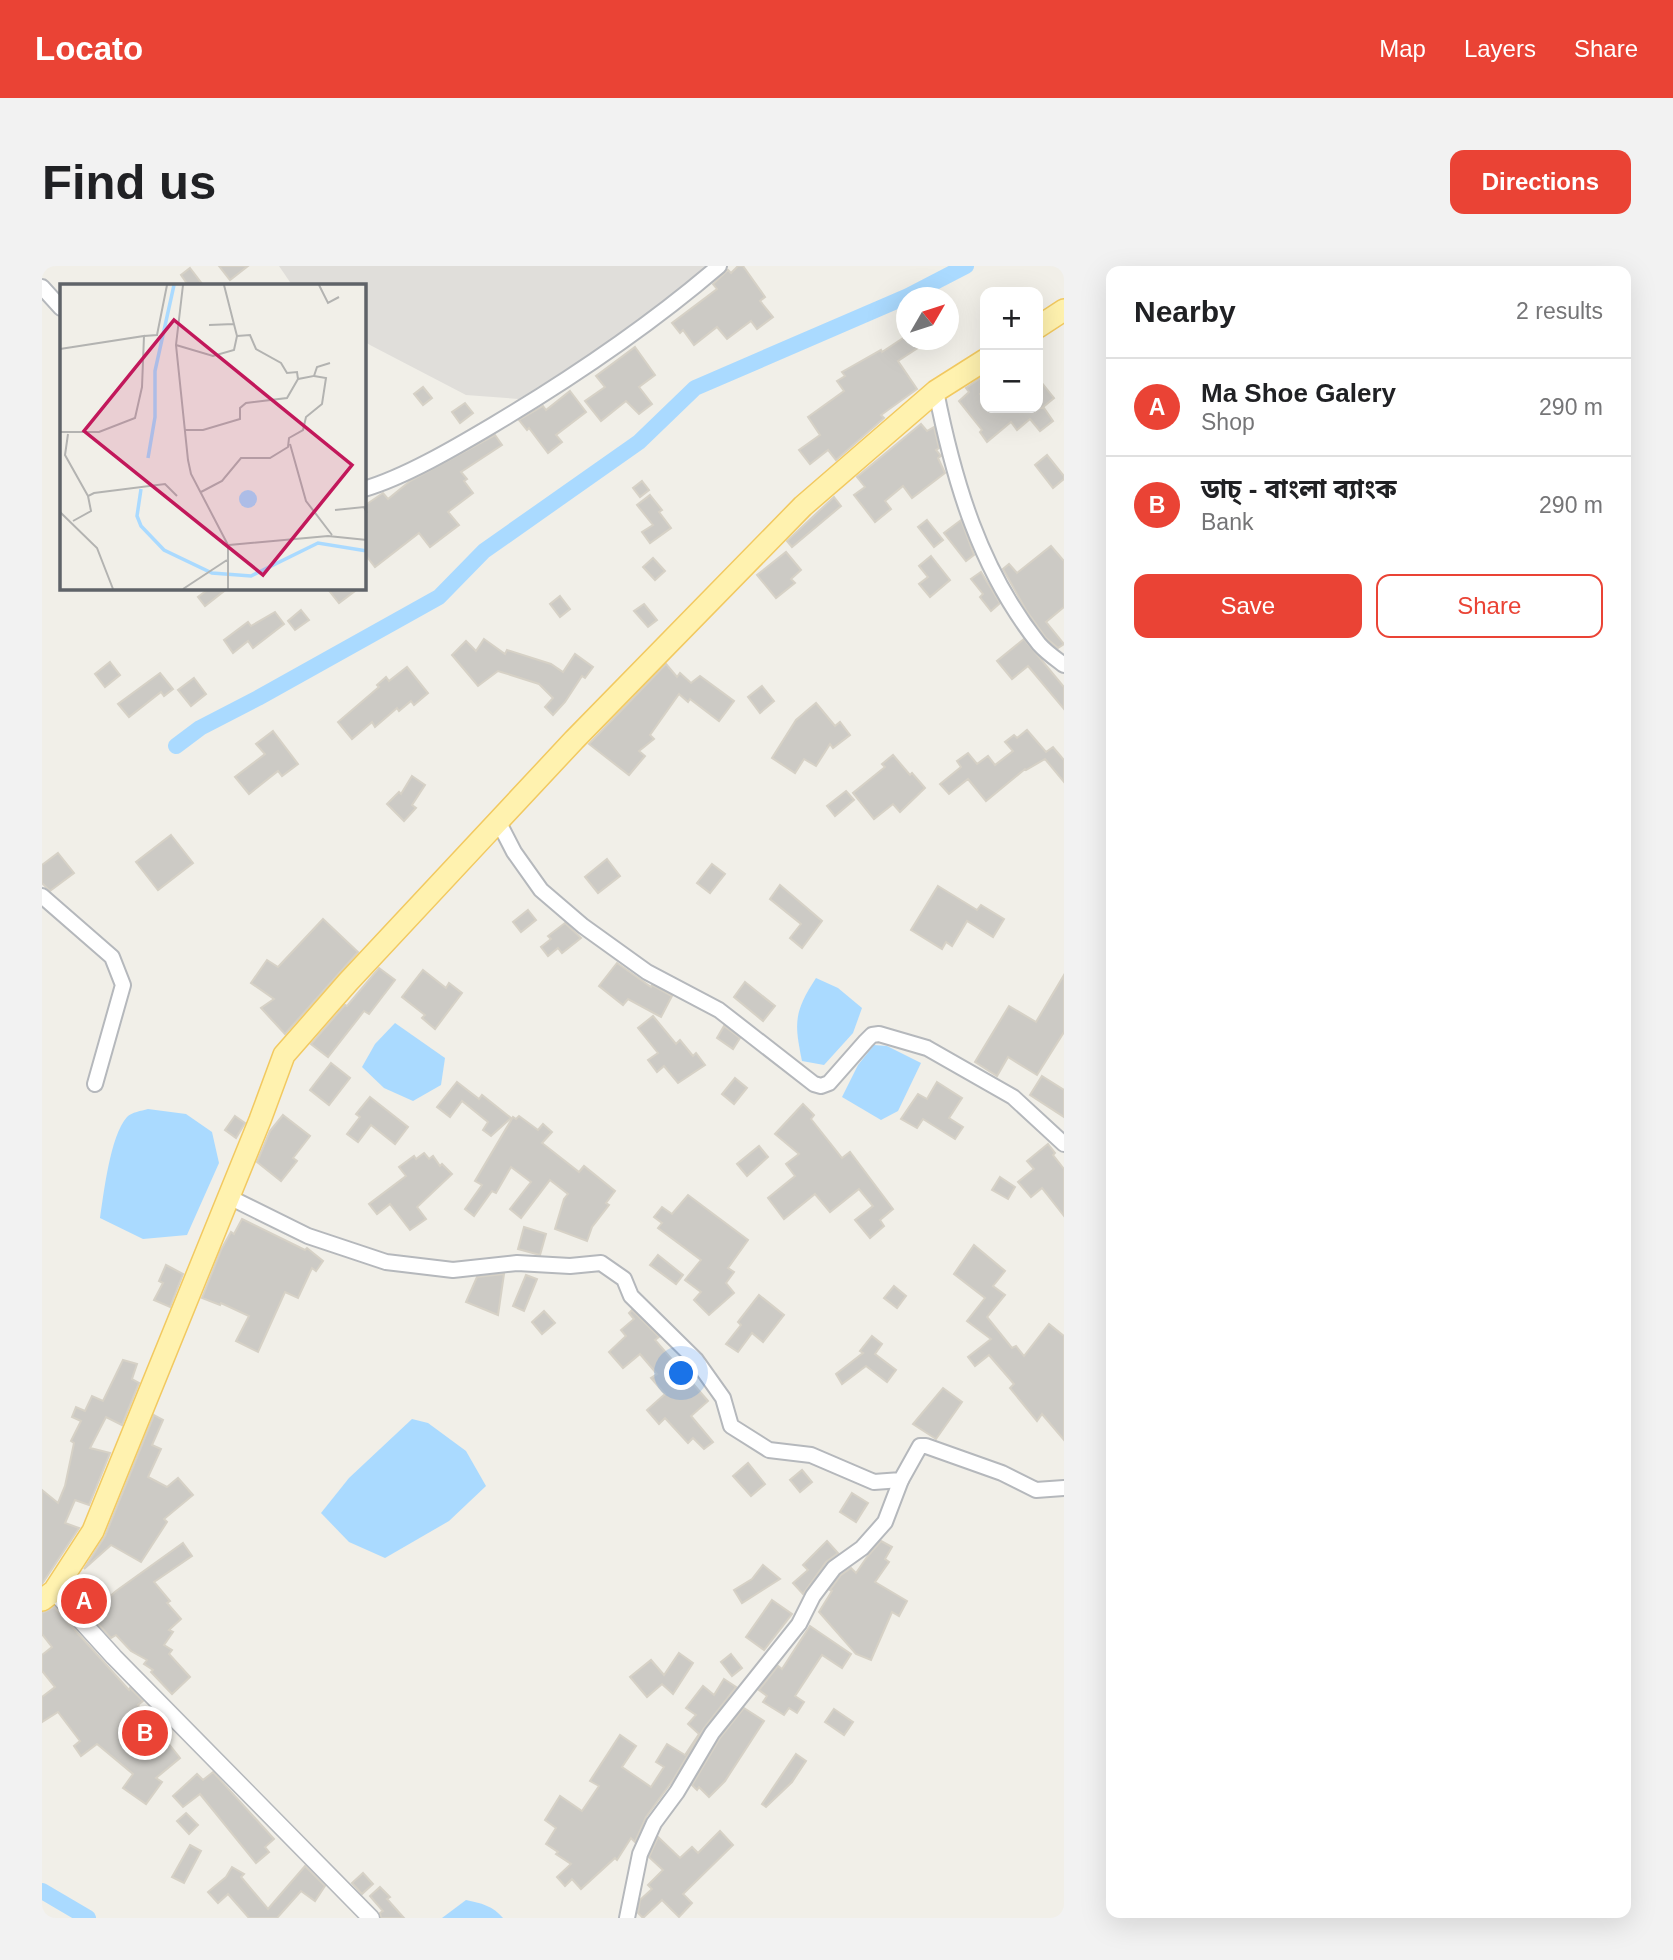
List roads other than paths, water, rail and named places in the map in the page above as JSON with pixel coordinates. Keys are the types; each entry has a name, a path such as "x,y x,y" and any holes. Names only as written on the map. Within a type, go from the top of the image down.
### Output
{"main road":[{"path":"1043,324 1064,310"},
{"path":"48,1595 93,1531 284,1055 348,982 584,730 803,506 936,391 980,363"}],"street":[{"path":"366,488 459,446 550,391 669,309 719,266"},
{"path":"42,287 60,308"},
{"path":"936,391 949,457 968,517 994,572 1040,646 1064,665"},
{"path":"498,821 513,852 541,890 583,926 647,972 719,1010 814,1084 821,1086 829,1083 872,1035 879,1034 928,1048 1013,1097 1064,1144"},
{"path":"42,896 112,957 123,985 96,1084"},
{"path":"229,1197 309,1236 386,1262 453,1270 517,1263 570,1266 601,1263 624,1279 631,1297 696,1360 723,1398 731,1426 769,1450 811,1455 874,1482 901,1480"},
{"path":"626,1918 640,1854 654,1823 677,1792 712,1733 799,1624 813,1596 834,1567 862,1548 885,1522 901,1480 920,1447 926,1446 1002,1473 1037,1490 1064,1488"},
{"path":"48,1595 114,1657 370,1918"}],"water":[{"path":"816,978 838,988 862,1008 853,1033 824,1065 802,1061 797,1027 803,1000"},
{"path":"395,1023 445,1058 441,1085 413,1101 384,1088 362,1067 375,1044"},
{"path":"874,1045 887,1046 921,1063 898,1111 881,1120 842,1097 858,1065"},
{"path":"148,1109 186,1114 212,1132 219,1163 187,1235 143,1239 100,1218 116,1137 129,1115"},
{"path":"412,1419 428,1423 466,1451 486,1486 449,1521 385,1558 349,1542 321,1513 349,1478"},
{"path":"466,1900 486,1906 503,1918 442,1918"}],"waterway":[{"path":"176,746 200,728 439,597 484,551 639,442 695,388 908,296 966,266"},
{"path":"42,1891 88,1918"}],"place":[{"name":"Ma Shoe Galery","path":"84,1601"},
{"name":"ডাচ্ - বাংলা ব্যাংক","path":"145,1733"}]}
